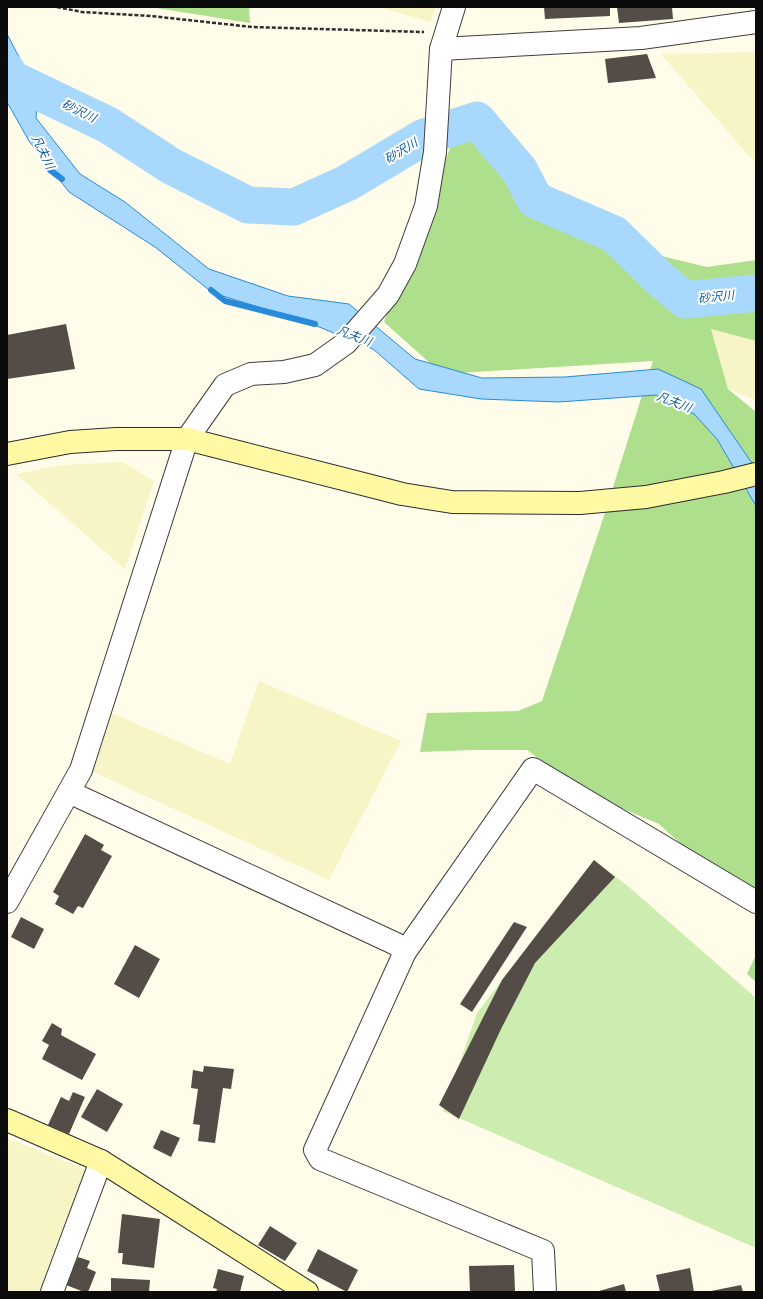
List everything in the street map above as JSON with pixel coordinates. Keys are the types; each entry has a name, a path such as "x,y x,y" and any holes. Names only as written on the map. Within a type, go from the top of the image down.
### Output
{"street":[{"path":"7,902 81,770 187,439 225,385 251,374 284,372 314,365 346,343 388,295 405,264 426,206 435,152 444,41 454,7"},
{"path":"444,41 641,38 756,22"},
{"path":"7,454 70,442 187,439 402,494 452,502 580,503 646,497 724,482 756,474"},
{"path":"545,1292 543,1251 320,1159 315,1150 405,952 533,769 756,902"},
{"path":"69,792 396,944 405,952"},
{"path":"7,1120 101,1161 307,1292"},
{"path":"52,1292 101,1161"}],"path":[{"path":"57,7 82,12 151,16 252,27 444,41"}],"shaded area":[{"path":"379,7 436,7 430,22"},
{"path":"756,52 756,164 661,54"},
{"path":"711,329 756,341 756,400 728,389"},
{"path":"123,462 154,481 125,569 16,474 61,465"},
{"path":"259,681 401,741 329,880 93,772 111,713 230,764"},
{"path":"7,1138 87,1170 54,1292 7,1292"}],"green space":[{"path":"150,7 249,7 250,23"},
{"path":"456,132 493,132 511,186 578,227 624,247 707,267 756,260 756,341 711,329 728,389 756,412 756,916 751,908 659,824 583,792 527,750 420,752 427,713 518,711 542,701 600,528 653,361 442,374 384,322"},
{"path":"594,860 629,887 756,998 756,1248 443,1111 477,1013"},
{"path":"756,955 756,982 747,974"}],"water":[{"path":"7,34 22,63 31,86 35,98 36,118 80,174 125,202 209,269 288,296 349,304 415,359 482,378 565,377 658,369 701,389 756,469 756,506 717,439 694,414 656,395 559,402 481,399 419,389 373,349 307,322 213,293 155,247 69,192 29,141 7,102"}],"building":[{"path":"544,7 610,7 610,16 545,19"},
{"path":"617,7 672,7 673,19 619,23"},
{"path":"647,54 656,78 608,83 605,59"},
{"path":"66,324 75,369 7,379 7,335"},
{"path":"85,834 104,845 101,850 112,856 83,908 78,906 73,914 55,904 59,896 53,892"},
{"path":"594,860 615,877 535,963 501,1029 459,1119 439,1105 502,980"},
{"path":"21,917 44,929 34,949 11,937"},
{"path":"514,922 527,927 472,1012 460,1004"},
{"path":"135,945 160,959 139,998 114,984"},
{"path":"52,1023 62,1029 61,1035 96,1054 82,1080 42,1059 49,1045 42,1041"},
{"path":"204,1066 234,1069 231,1089 223,1088 215,1143 198,1141 200,1125 193,1124 198,1089 191,1088 193,1070 203,1072"},
{"path":"97,1089 123,1104 107,1132 81,1117"},
{"path":"73,1092 85,1097 69,1134 48,1125 61,1097 69,1101"},
{"path":"161,1130 180,1138 171,1157 153,1148"},
{"path":"122,1214 160,1219 154,1268 122,1264 123,1253 118,1253"},
{"path":"270,1226 297,1243 285,1261 258,1245"},
{"path":"318,1249 358,1270 347,1292 307,1271"},
{"path":"78,1257 90,1261 87,1268 96,1272 88,1292 84,1292 66,1285"},
{"path":"514,1265 515,1291 470,1292 469,1266"},
{"path":"690,1268 694,1292 660,1292 656,1275"},
{"path":"218,1269 244,1276 240,1292 216,1292 217,1289 213,1288"},
{"path":"111,1278 150,1280 149,1292 111,1292"},
{"path":"624,1284 626,1292 599,1292 599,1291"},
{"path":"741,1285 743,1292 711,1292 711,1291"}],"waterway":[{"name":"砂沢川","path":"7,71 10,78 108,125 171,166 248,205 294,207 347,183 424,137 477,120 520,171 535,200 614,234 659,278 685,300 756,293"},
{"name":"凡夫川","path":"44,156 50,170 62,179"},
{"name":"凡夫川","path":"211,290 225,301 315,324"}]}
